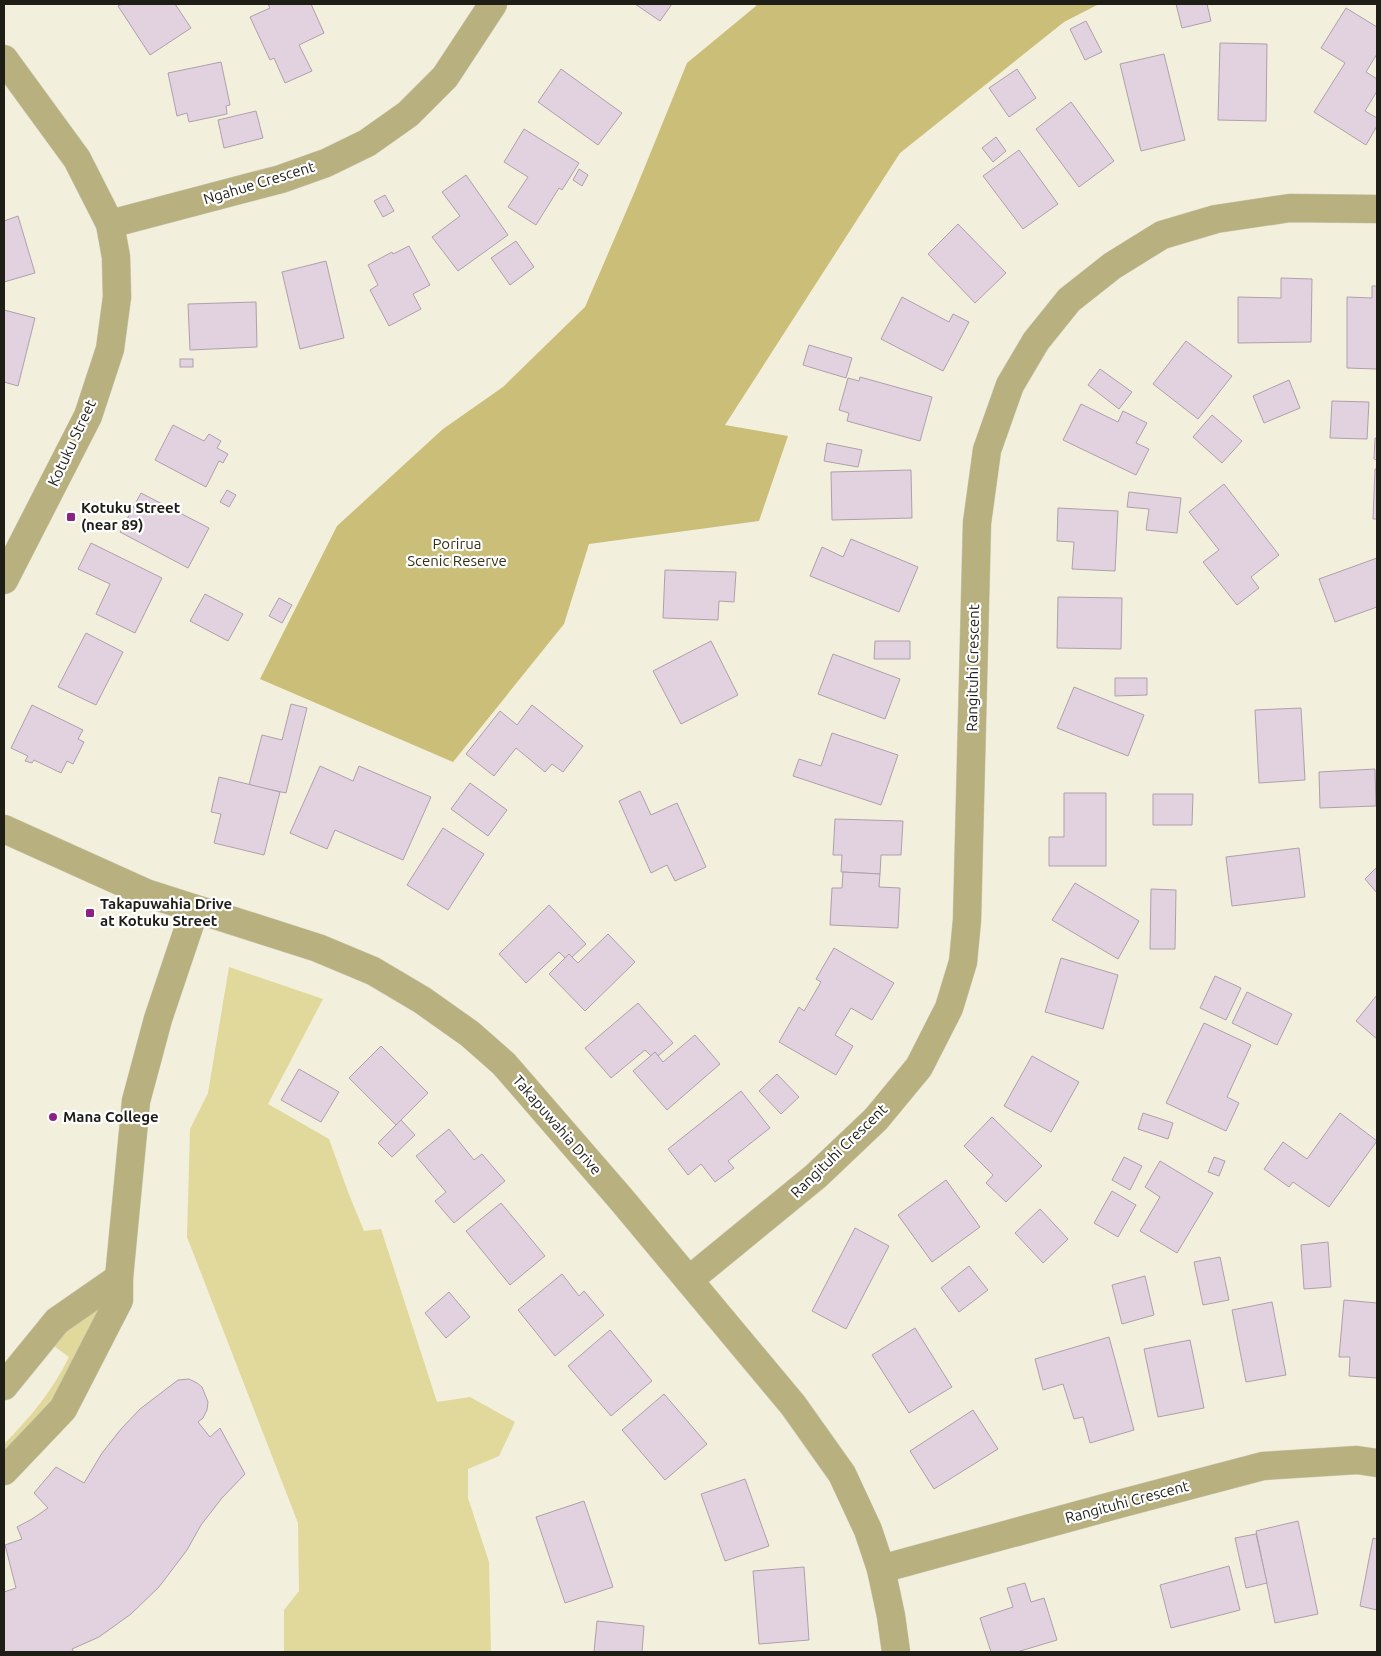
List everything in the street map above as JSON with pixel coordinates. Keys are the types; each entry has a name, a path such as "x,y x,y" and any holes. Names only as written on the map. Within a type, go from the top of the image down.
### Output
{"street":[{"name":"Ngahue Crescent","path":"110,224 281,179 326,163 367,143 408,114 445,77 493,4"},
{"name":"Kotuku Street","path":"4,58 77,159 110,224 116,257 117,297 110,349 88,416 4,580"},
{"name":"Rangituhi Crescent","path":"689,1280 816,1176 876,1119 919,1067 949,1008 963,962 967,920 977,523 987,450 1010,385 1036,340 1069,300 1112,266 1162,235 1216,219 1290,208 1377,209"},
{"name":"Takapuwahia Drive","path":"8,833 146,893 318,948 373,972 422,1000 470,1034 504,1064 577,1147 793,1405 842,1474 868,1530 881,1569 896,1652"},
{"path":"4,1472 63,1409 118,1300 136,1101 158,1019 195,909"},
{"path":"4,1386 57,1321 119,1278"},
{"name":"Rangituhi Crescent","path":"881,1569 1263,1466 1357,1460 1377,1463"}],"shaded area":[{"path":"229,967 323,999 268,1104 329,1139 364,1231 381,1229 437,1402 470,1397 515,1422 499,1456 468,1469 468,1498 489,1562 491,1652 284,1652 284,1610 299,1591 298,1523 187,1237 190,1129 208,1093"},
{"path":"99,1308 64,1387 4,1458 4,1444 40,1403 56,1381 69,1357 54,1346 52,1340"}],"green space":[{"name":"Porirua Scenic Reserve","path":"756,4 1099,4 1064,22 900,153 725,425 788,436 759,521 589,544 564,624 453,762 260,679 337,526 443,429 503,387 585,307 687,63 756,6"}],"building":[{"path":"122,4 175,4 191,28 150,55 118,6"},
{"path":"268,4 311,4 324,33 299,45 312,71 285,83 274,58 270,60 250,17 270,8"},
{"path":"635,4 672,4 660,21"},
{"path":"1176,4 1207,4 1211,21 1182,28"},
{"path":"1346,8 1377,27 1377,54 1366,72 1377,79 1377,91 1365,111 1377,118 1377,126 1366,145 1314,112 1345,63 1321,48"},
{"path":"1086,21 1102,52 1085,60 1070,29"},
{"path":"1220,43 1267,44 1266,121 1218,120"},
{"path":"1164,54 1185,140 1141,151 1120,64"},
{"path":"221,62 230,105 226,106 227,114 189,122 187,113 177,116 168,73"},
{"path":"561,69 622,113 598,145 538,102"},
{"path":"1017,69 1036,98 1009,117 989,88"},
{"path":"1071,102 1114,161 1079,187 1036,129"},
{"path":"256,111 263,138 224,148 218,120"},
{"path":"524,129 579,163 562,190 559,188 536,225 508,207 528,177 504,162"},
{"path":"996,137 1006,151 993,162 982,148"},
{"path":"1019,150 1058,204 1023,229 983,176"},
{"path":"579,169 588,175 582,186 573,180"},
{"path":"466,175 508,235 458,271 432,237 460,216 442,192"},
{"path":"385,195 394,211 383,217 374,201"},
{"path":"18,216 35,273 4,282 4,221"},
{"path":"958,224 1006,273 975,303 928,254"},
{"path":"516,241 534,267 510,285 491,258"},
{"path":"409,246 430,285 413,294 421,309 389,326 370,290 378,285 368,265 392,252 393,254"},
{"path":"326,261 344,338 300,349 282,272"},
{"path":"1281,278 1312,279 1311,342 1238,343 1238,297 1281,298"},
{"path":"1372,286 1377,286 1377,369 1347,368 1347,297 1372,298"},
{"path":"902,297 949,322 953,314 969,322 943,371 881,339"},
{"path":"256,302 257,347 190,350 188,304"},
{"path":"4,310 35,318 18,386 4,382"},
{"path":"1186,341 1232,376 1198,419 1153,384"},
{"path":"809,345 852,358 846,378 803,365"},
{"path":"180,359 193,359 193,367 180,367"},
{"path":"1100,369 1132,392 1119,409 1088,385"},
{"path":"860,377 932,397 920,441 847,421 849,413 839,410 848,378 859,381"},
{"path":"1289,380 1300,408 1264,423 1253,396"},
{"path":"1332,401 1369,402 1367,439 1330,438"},
{"path":"1081,404 1118,422 1123,411 1147,423 1136,443 1149,449 1136,475 1063,440"},
{"path":"1212,415 1242,441 1222,463 1193,437"},
{"path":"173,425 204,441 209,434 221,441 217,448 228,454 223,463 219,461 206,487 155,460"},
{"path":"1375,438 1377,438 1377,460 1374,459"},
{"path":"827,443 862,450 858,467 824,461"},
{"path":"1375,469 1377,469 1377,519 1373,519"},
{"path":"911,470 912,518 832,520 831,472"},
{"path":"1224,484 1279,555 1251,577 1259,588 1237,605 1203,562 1219,550 1189,512"},
{"path":"227,490 236,495 229,507 220,502"},
{"path":"1129,492 1181,498 1177,533 1146,530 1149,509 1127,507"},
{"path":"141,493 209,528 188,568 120,532"},
{"path":"1058,508 1118,511 1115,571 1072,569 1074,542 1057,541"},
{"path":"851,539 918,567 899,612 810,576 822,547 843,557"},
{"path":"91,543 162,578 135,633 96,614 110,584 78,569"},
{"path":"1377,558 1377,607 1335,622 1319,579"},
{"path":"665,570 736,572 734,602 719,601 718,620 663,618"},
{"path":"205,594 243,614 228,641 190,621"},
{"path":"1058,597 1122,598 1121,649 1057,648"},
{"path":"279,598 292,605 282,623 269,616"},
{"path":"86,633 123,652 96,705 58,687"},
{"path":"711,641 738,695 681,724 653,671"},
{"path":"875,641 910,641 910,659 874,659"},
{"path":"833,654 900,679 885,719 818,694"},
{"path":"1115,678 1147,678 1147,695 1115,696"},
{"path":"1074,687 1144,715 1128,756 1057,728"},
{"path":"291,704 307,708 286,793 249,785 262,735 282,740"},
{"path":"32,705 83,730 78,739 84,742 73,764 67,761 61,773 34,760 32,763 25,761 28,756 11,748"},
{"path":"532,705 583,746 563,772 552,764 545,772 516,748 494,776 466,754 500,711 517,725"},
{"path":"1301,708 1305,780 1259,783 1255,710"},
{"path":"832,733 898,755 881,805 793,776 799,759 821,766"},
{"path":"320,766 353,781 359,766 431,797 403,860 335,830 327,849 290,833"},
{"path":"1375,769 1376,806 1320,808 1319,772"},
{"path":"219,777 280,792 264,855 214,843 221,814 211,812"},
{"path":"470,783 507,810 488,836 451,809"},
{"path":"640,791 651,815 677,803 706,867 675,881 667,865 651,873 619,801"},
{"path":"1064,793 1106,793 1106,866 1049,866 1049,837 1064,837"},
{"path":"1153,794 1193,794 1192,825 1153,825"},
{"path":"835,819 903,821 901,855 881,855 880,874 841,872 842,855 833,855"},
{"path":"443,828 484,854 448,910 407,885"},
{"path":"1299,848 1305,897 1232,906 1226,857"},
{"path":"1377,867 1377,893 1365,879"},
{"path":"843,872 880,874 879,887 900,888 898,928 830,925 832,888 842,888"},
{"path":"1075,883 1139,921 1118,959 1052,920"},
{"path":"1151,889 1176,890 1175,949 1150,949"},
{"path":"549,905 586,944 572,957 569,954 565,958 559,952 526,983 499,954"},
{"path":"608,934 635,962 585,1011 549,974 569,954 578,963"},
{"path":"834,948 894,983 872,1020 851,1008 835,1035 853,1046 836,1075 779,1042 799,1007 804,1011 821,982 816,979"},
{"path":"1061,958 1118,975 1103,1029 1045,1012"},
{"path":"1215,976 1241,988 1226,1020 1200,1008"},
{"path":"1247,992 1292,1014 1277,1045 1232,1023"},
{"path":"1377,995 1377,1039 1356,1021"},
{"path":"638,1003 673,1043 658,1056 655,1052 651,1056 645,1050 611,1078 585,1048"},
{"path":"1204,1023 1251,1045 1227,1097 1239,1103 1226,1131 1166,1103"},
{"path":"695,1035 720,1064 667,1110 633,1071 655,1052 663,1062"},
{"path":"381,1046 428,1093 396,1125 349,1078"},
{"path":"1032,1056 1079,1082 1051,1132 1004,1106"},
{"path":"299,1069 339,1092 321,1122 281,1100"},
{"path":"777,1074 799,1097 781,1114 759,1091"},
{"path":"741,1091 770,1128 728,1161 734,1168 715,1182 701,1164 688,1175 668,1149"},
{"path":"1143,1113 1173,1123 1168,1139 1138,1129"},
{"path":"1340,1113 1377,1141 1329,1207 1293,1182 1289,1187 1264,1169 1283,1142 1307,1159"},
{"path":"992,1117 1042,1166 1006,1202 986,1183 993,1175 964,1146"},
{"path":"401,1120 415,1135 392,1157 378,1143"},
{"path":"449,1129 474,1160 482,1154 505,1181 454,1223 435,1201 446,1192 416,1156"},
{"path":"1124,1157 1142,1166 1130,1190 1112,1180"},
{"path":"1214,1157 1225,1161 1219,1176 1208,1172"},
{"path":"1160,1161 1213,1193 1177,1253 1140,1231 1160,1197 1145,1187"},
{"path":"946,1180 980,1227 932,1262 898,1215"},
{"path":"1112,1191 1136,1205 1118,1237 1094,1223"},
{"path":"501,1203 545,1256 510,1285 466,1231"},
{"path":"1040,1209 1068,1239 1043,1263 1015,1233"},
{"path":"855,1228 889,1246 846,1329 812,1311"},
{"path":"1328,1242 1331,1287 1304,1289 1301,1245"},
{"path":"1220,1257 1229,1300 1203,1305 1194,1262"},
{"path":"969,1266 988,1290 959,1312 941,1288"},
{"path":"562,1274 579,1296 584,1291 604,1315 555,1356 518,1310"},
{"path":"1145,1276 1154,1315 1122,1324 1112,1285"},
{"path":"449,1292 470,1317 446,1338 425,1313"},
{"path":"1344,1300 1377,1303 1377,1378 1349,1376 1350,1357 1339,1357"},
{"path":"1272,1302 1286,1375 1246,1382 1232,1310"},
{"path":"915,1328 952,1387 909,1413 872,1355"},
{"path":"610,1330 652,1381 611,1416 568,1366"},
{"path":"1109,1337 1134,1430 1090,1443 1083,1417 1074,1419 1063,1384 1043,1390 1035,1359"},
{"path":"1190,1340 1204,1408 1158,1417 1144,1349"},
{"path":"189,1379 202,1387 208,1402 203,1418 198,1422 210,1437 220,1428 245,1474 222,1498 201,1525 187,1550 159,1587 131,1614 99,1637 72,1649 74,1652 4,1652 4,1592 16,1588 5,1545 22,1539 17,1527 48,1508 34,1493 56,1467 84,1483 102,1453 140,1409 178,1380"},
{"path":"664,1394 707,1444 665,1480 622,1430"},
{"path":"973,1410 998,1449 934,1489 910,1451"},
{"path":"745,1479 769,1546 725,1561 701,1494"},
{"path":"584,1501 613,1587 565,1603 536,1517"},
{"path":"1298,1521 1318,1614 1275,1623 1256,1531"},
{"path":"1256,1534 1267,1583 1246,1588 1235,1538"},
{"path":"1373,1538 1377,1539 1377,1610 1360,1606"},
{"path":"1229,1566 1240,1610 1171,1628 1160,1585"},
{"path":"804,1567 809,1640 759,1644 753,1571"},
{"path":"1025,1583 1031,1602 1044,1598 1057,1640 1017,1652 991,1652 980,1618 1013,1607 1007,1588"},
{"path":"597,1621 644,1626 642,1652 594,1652"}],"place":[{"name":"Kotuku Street (near 89)","path":"71,517"},
{"name":"Takapuwahia Drive at Kotuku Street","path":"90,913"},
{"name":"Mana College","path":"53,1117"}]}
